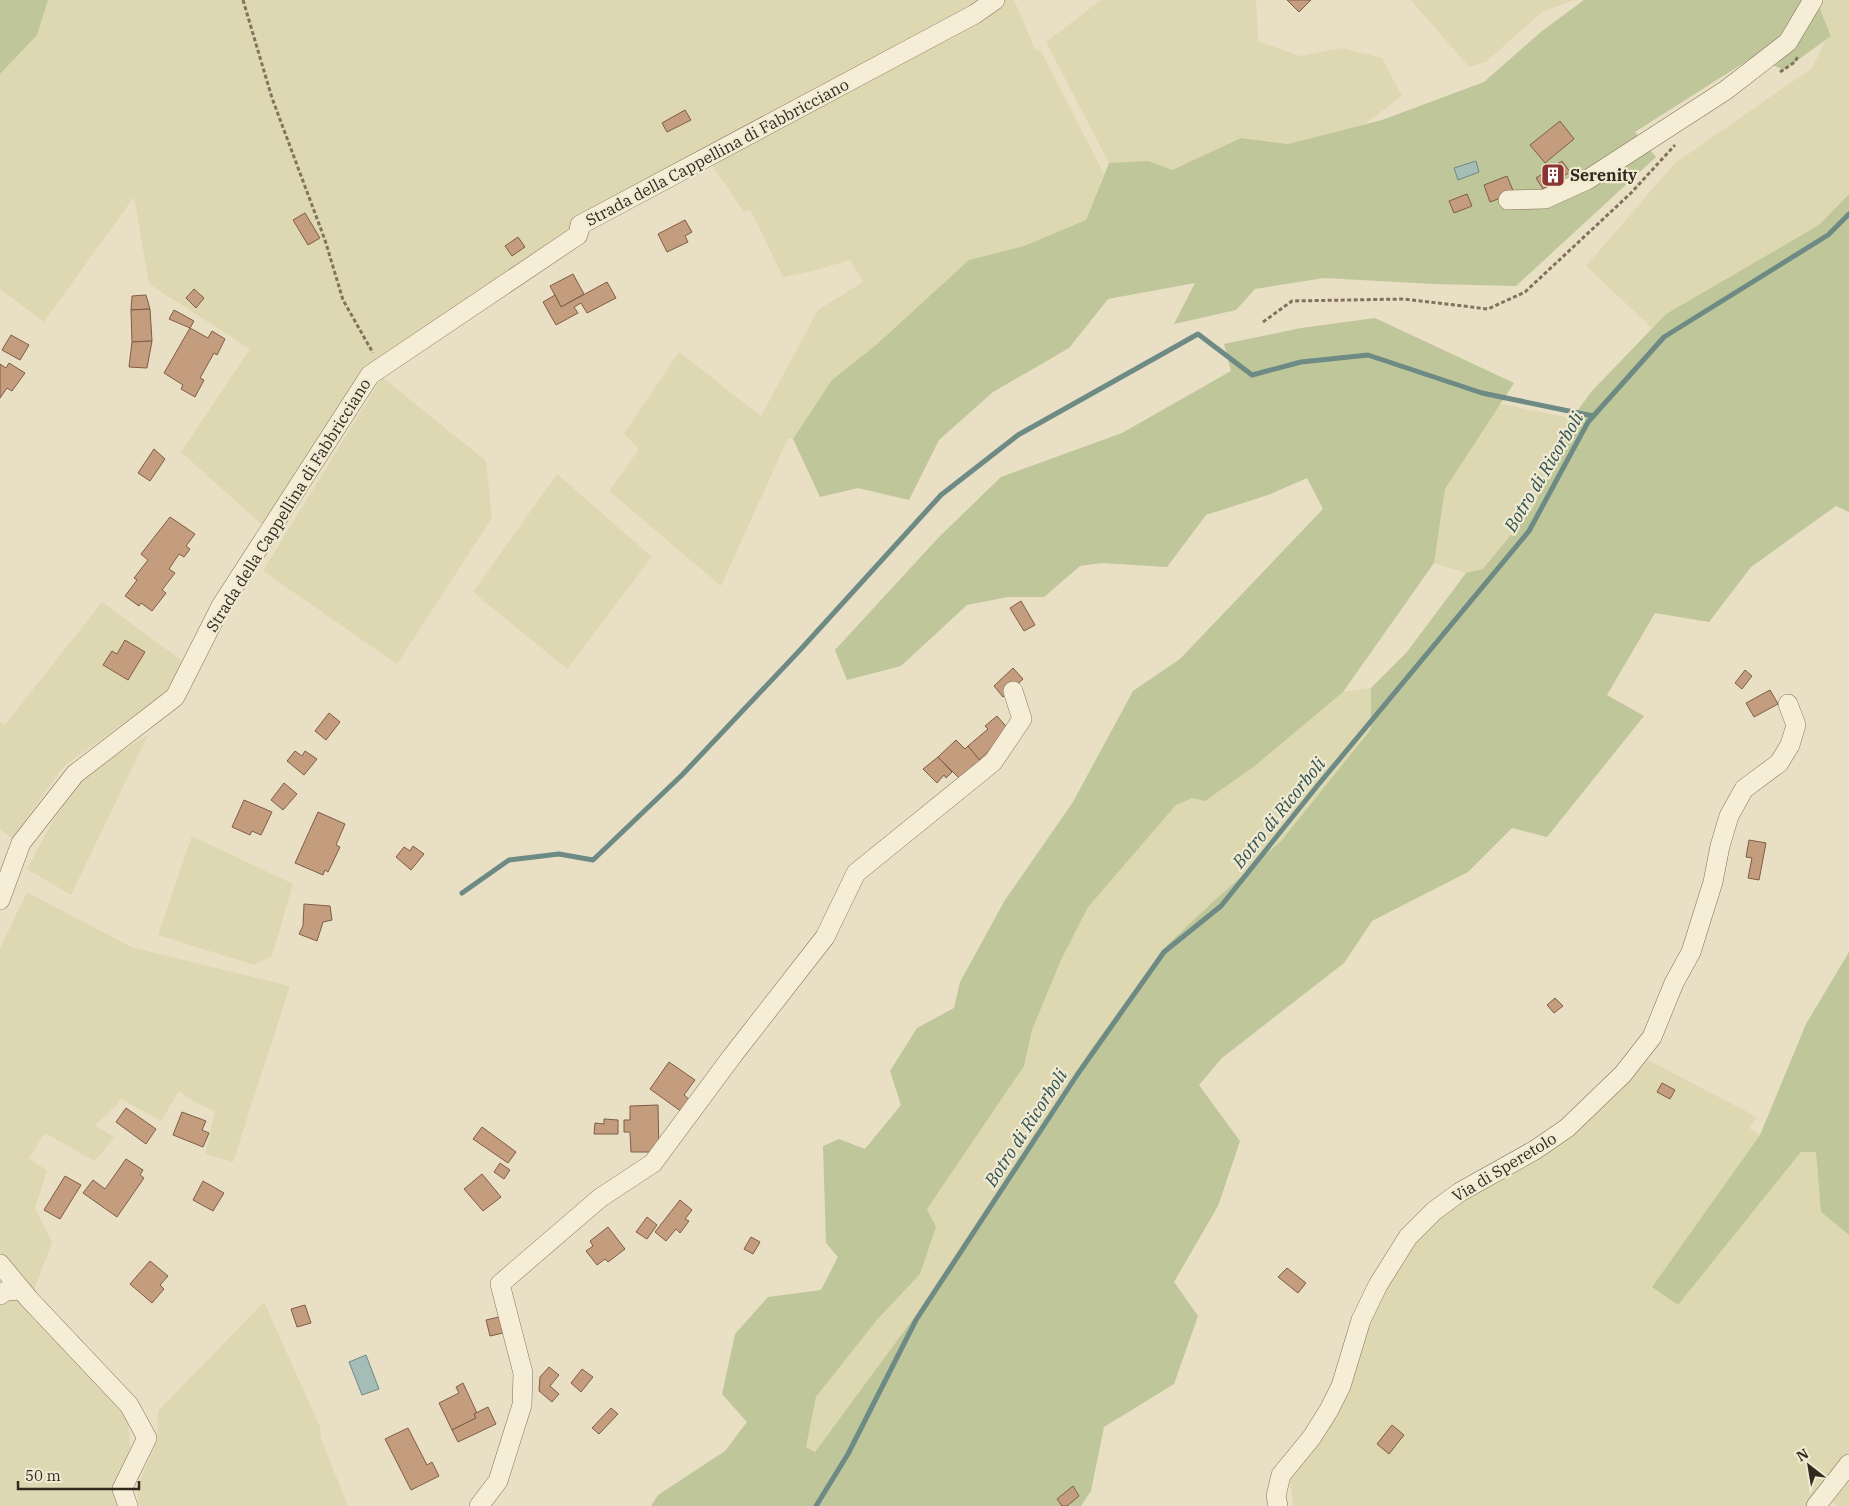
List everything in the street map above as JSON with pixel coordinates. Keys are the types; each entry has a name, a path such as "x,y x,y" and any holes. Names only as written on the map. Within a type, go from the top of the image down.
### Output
{"street":[{"name":"Strada della Cappellina di Fabbricciano","path":"0,900 21,843 75,774 175,697 221,606 370,375 578,235 580,225 975,14 995,0"},
{"path":"1508,200 1545,199 1587,180 1726,90 1788,42 1813,0"},
{"path":"479,1506 498,1481 522,1405 523,1373 500,1284 600,1198 654,1163 733,1055 825,937 856,873 993,762 1022,719 1013,691"},
{"name":"Via di Speretolo","path":"1278,1506 1276,1496 1281,1475 1312,1437 1330,1410 1341,1386 1361,1320 1378,1285 1408,1237 1434,1211 1460,1192 1535,1150 1567,1128 1623,1074 1652,1037 1674,983 1691,952 1713,882 1720,846 1729,816 1744,788 1779,763 1790,745 1796,725 1788,704"},
{"path":"0,1264 20,1290 129,1405 147,1438 122,1489 128,1506"},
{"path":"0,1295 6,1291 20,1290"},
{"path":"1816,1506 1849,1464"}],"path":[{"path":"243,0 272,98 325,240 343,300 381,367"},
{"path":"1773,77 1795,62 1799,55"},
{"path":"1263,322 1292,301 1404,299 1488,309 1525,292 1630,193 1673,146 1681,141"}],"shaded area":[{"path":"48,0 1014,0 1035,49 1042,53 1104,174 1086,220 1024,246 969,260 876,345 832,380 793,439 788,438 721,586 609,491 639,449 624,434 679,352 761,416 818,310 863,282 850,260 813,271 783,277 750,209 744,212 707,158 580,225 381,367 269,531 181,452 250,349 149,284 134,197 44,322 0,289 0,74 37,35"},
{"path":"1101,0 1256,0 1258,41 1300,56 1342,48 1382,58 1402,96 1365,124 1288,144 1241,138 1172,170 1149,161 1109,163 1046,42"},
{"path":"1411,0 1574,0 1542,12 1486,62 1469,67"},
{"path":"1824,0 1849,0 1849,194 1819,225 1666,314 1652,328 1586,266 1675,163 1812,68 1826,39 1831,35 1819,8"},
{"path":"382,377 486,461 492,518 397,664 263,571"},
{"path":"1500,404 1572,418 1533,508 1483,570 1466,573 1434,563 1445,489"},
{"path":"557,474 652,557 567,669 473,592"},
{"path":"102,602 184,662 164,694 63,767 12,839 0,829 0,722 5,725"},
{"path":"1371,688 1371,729 1281,841 1167,945 1092,1048 913,1319 815,1452 806,1447 816,1397 876,1321 920,1274 927,1209 1024,1066 1032,1030 1061,960 1088,906 1176,805 1256,765 1343,692"},
{"path":"148,735 71,895 27,869 54,819 88,773"},
{"path":"192,836 293,884 272,956 254,965 158,935"},
{"path":"27,892 131,947 290,986 233,1162 205,1154 215,1111 196,1103 179,1091 161,1121 120,1098 118,1104 95,1125 115,1138 94,1161 45,1133 29,1158 47,1171 35,1208 52,1242 33,1293 0,1253 0,948"},
{"path":"1648,1060 1757,1117 1749,1128 1760,1135 1652,1287 1678,1305 1801,1152 1816,1151 1821,1212 1849,1235 1849,1452 1807,1506 1293,1506 1289,1471 1369,1317 1421,1228 1629,1080"},
{"path":"19,1299 128,1413 130,1449 115,1487 122,1506 0,1506 0,1301"},
{"path":"264,1302 320,1427 321,1439 348,1506 139,1506 137,1486 157,1442 158,1411"},
{"path":"1849,1475 1849,1506 1839,1506 1828,1501"}],"green space":[{"path":"0,0 48,0 37,35 0,74"},
{"path":"1584,0 1816,0 1831,36 1784,70 1753,57 1635,132 1656,157 1516,286 1324,278 1255,289 1236,310 1174,324 1195,283 1108,299 1069,348 993,392 939,440 909,500 858,488 820,497 793,439 832,380 876,345 969,260 1024,246 1086,220 1109,163 1149,161 1172,170 1241,138 1288,144 1382,120 1484,82 1542,31"},
{"path":"1849,194 1849,512 1836,506 1751,567 1709,622 1655,613 1607,695 1644,716 1547,837 1512,828 1468,872 1372,921 1344,963 1222,1058 1199,1085 1240,1141 1218,1206 1174,1282 1198,1316 1174,1384 1104,1427 1091,1491 1081,1506 651,1506 658,1495 725,1451 747,1422 722,1394 735,1334 768,1297 821,1290 838,1257 826,1243 823,1146 839,1139 865,1149 901,1105 890,1071 917,1028 954,1008 960,982 1005,900 1073,802 1133,691 1180,659 1323,509 1307,478 1268,495 1206,515 1167,567 1102,563 1080,566 1044,597 1008,597 967,605 901,666 847,680 835,650 939,537 1001,477 1122,433 1231,371 1224,344 1301,328 1375,318 1514,383 1445,489 1434,563 1343,692 1256,765 1205,801 1192,798 1176,805 1088,907 1061,960 1032,1030 1024,1066 927,1209 936,1227 920,1274 876,1321 816,1397 806,1447 815,1452 913,1319 1092,1048 1167,945 1281,841 1371,729 1371,688 1407,652 1466,573 1483,569 1533,508 1572,418 1592,391 1666,314 1819,225"},
{"path":"1849,952 1849,1235 1821,1212 1816,1152 1801,1152 1678,1305 1652,1287 1760,1135 1806,1024"}],"water":[{"path":"1476,161 1479,172 1458,180 1454,168"},
{"path":"366,1355 379,1389 362,1395 349,1362"}],"building":[{"path":"1287,0 1311,0 1299,12"},
{"path":"685,110 691,120 667,132 662,123"},
{"path":"1560,121 1574,139 1545,163 1530,145"},
{"name":"Serenity","path":"1562,161 1570,172 1543,189 1536,178"},
{"path":"1507,176 1514,193 1490,202 1484,185"},
{"path":"1467,194 1472,206 1454,213 1449,201"},
{"path":"305,213 320,238 308,245 293,220"},
{"path":"685,220 692,232 685,236 688,242 667,252 658,234"},
{"path":"518,237 525,247 512,256 505,246"},
{"path":"573,274 584,294 561,307 550,286"},
{"path":"607,282 616,298 587,313 581,303 574,307 578,313 556,325 543,302 555,295 561,307"},
{"path":"194,289 204,298 196,308 186,298"},
{"path":"146,295 150,309 131,310 132,296"},
{"path":"150,309 152,341 132,342 131,310"},
{"path":"174,310 194,321 190,328 169,319"},
{"path":"190,328 208,338 212,331 225,339 217,355 214,353 200,378 204,380 195,397 181,389 183,385 164,373"},
{"path":"11,335 29,345 20,360 2,350"},
{"path":"152,341 147,368 129,367 132,342"},
{"path":"9,363 25,373 12,391 7,388 0,398 0,364 6,368"},
{"path":"154,449 165,459 150,481 138,473"},
{"path":"170,517 195,534 186,546 190,549 184,557 179,554 169,569 175,573 162,590 166,593 152,611 141,603 139,606 125,596 137,580 134,578 148,560 141,554"},
{"path":"1021,601 1035,625 1024,631 1010,608"},
{"path":"125,640 145,652 128,680 103,665 112,651 117,654"},
{"path":"1013,668 1023,679 1003,697 994,686"},
{"path":"1745,670 1752,676 1742,689 1735,683"},
{"path":"1770,690 1778,704 1754,717 1746,703"},
{"path":"329,713 340,722 326,740 315,731"},
{"path":"997,716 1010,731 979,760 968,746 988,729 985,726"},
{"path":"956,740 965,749 968,746 982,763 962,781 938,757"},
{"path":"295,751 302,756 305,751 317,759 304,775 287,761"},
{"path":"938,757 952,772 946,778 944,775 937,783 923,769"},
{"path":"284,783 297,794 283,810 271,800"},
{"path":"244,800 272,812 261,835 252,831 250,835 232,827"},
{"path":"318,812 345,824 336,845 340,847 328,872 325,870 323,875 295,863"},
{"path":"1749,840 1766,843 1759,880 1748,878 1752,858 1746,857"},
{"path":"413,846 424,854 411,870 396,857 404,847 410,851"},
{"path":"304,904 330,906 332,920 323,922 317,941 299,934 303,926"},
{"path":"1555,998 1563,1006 1554,1013 1547,1005"},
{"path":"669,1062 695,1080 684,1095 690,1100 682,1112 650,1089"},
{"path":"1662,1083 1675,1090 1670,1099 1657,1092"},
{"path":"658,1105 659,1152 631,1152 630,1132 624,1132 624,1120 630,1120 630,1106"},
{"path":"126,1108 156,1129 146,1144 116,1122"},
{"path":"182,1112 206,1121 202,1130 209,1133 203,1147 173,1135"},
{"path":"604,1119 618,1120 618,1134 594,1134 595,1123 604,1124"},
{"path":"482,1127 516,1152 508,1163 473,1139"},
{"path":"126,1159 143,1170 140,1175 144,1178 117,1217 83,1193 93,1180 105,1189"},
{"path":"500,1163 510,1170 504,1179 494,1172"},
{"path":"482,1174 501,1197 483,1211 464,1189"},
{"path":"65,1176 81,1185 60,1219 44,1210"},
{"path":"203,1181 224,1193 213,1211 193,1200"},
{"path":"680,1200 692,1210 685,1219 689,1221 680,1233 676,1229 666,1241 655,1232"},
{"path":"647,1217 657,1225 647,1239 636,1232"},
{"path":"608,1227 625,1249 608,1262 605,1259 597,1265 586,1251 593,1246 590,1241"},
{"path":"751,1237 760,1242 753,1254 744,1249"},
{"path":"150,1261 168,1276 160,1285 164,1289 152,1303 130,1284"},
{"path":"1287,1268 1306,1283 1298,1293 1278,1277"},
{"path":"305,1305 311,1323 297,1327 291,1309"},
{"path":"499,1317 503,1333 490,1336 486,1320"},
{"path":"549,1367 559,1375 550,1386 559,1394 552,1402 539,1391 540,1377"},
{"path":"582,1369 593,1377 581,1392 571,1383"},
{"path":"463,1383 477,1413 474,1414 476,1418 452,1430 439,1403 459,1393 456,1387"},
{"path":"488,1407 496,1424 458,1442 452,1430 476,1418 474,1414"},
{"path":"611,1408 618,1414 599,1434 592,1428"},
{"path":"1392,1425 1404,1435 1389,1454 1377,1444"},
{"path":"408,1428 427,1465 432,1462 439,1476 411,1490 385,1439"},
{"path":"1073,1486 1079,1496 1067,1506 1062,1506 1057,1499"}],"waterway":[{"name":"Botro di Ricorboli","path":"816,1506 848,1454 916,1320 1077,1075 1164,952 1221,906 1318,785 1529,531 1588,422 1664,337 1828,235 1849,214"},
{"path":"462,893 509,860 559,854 593,860 682,775 801,649 941,495 1018,435 1198,334 1252,375 1301,362 1368,355 1482,393 1593,416"}],"place":[{"name":"Serenity","path":"1553,175"}]}
